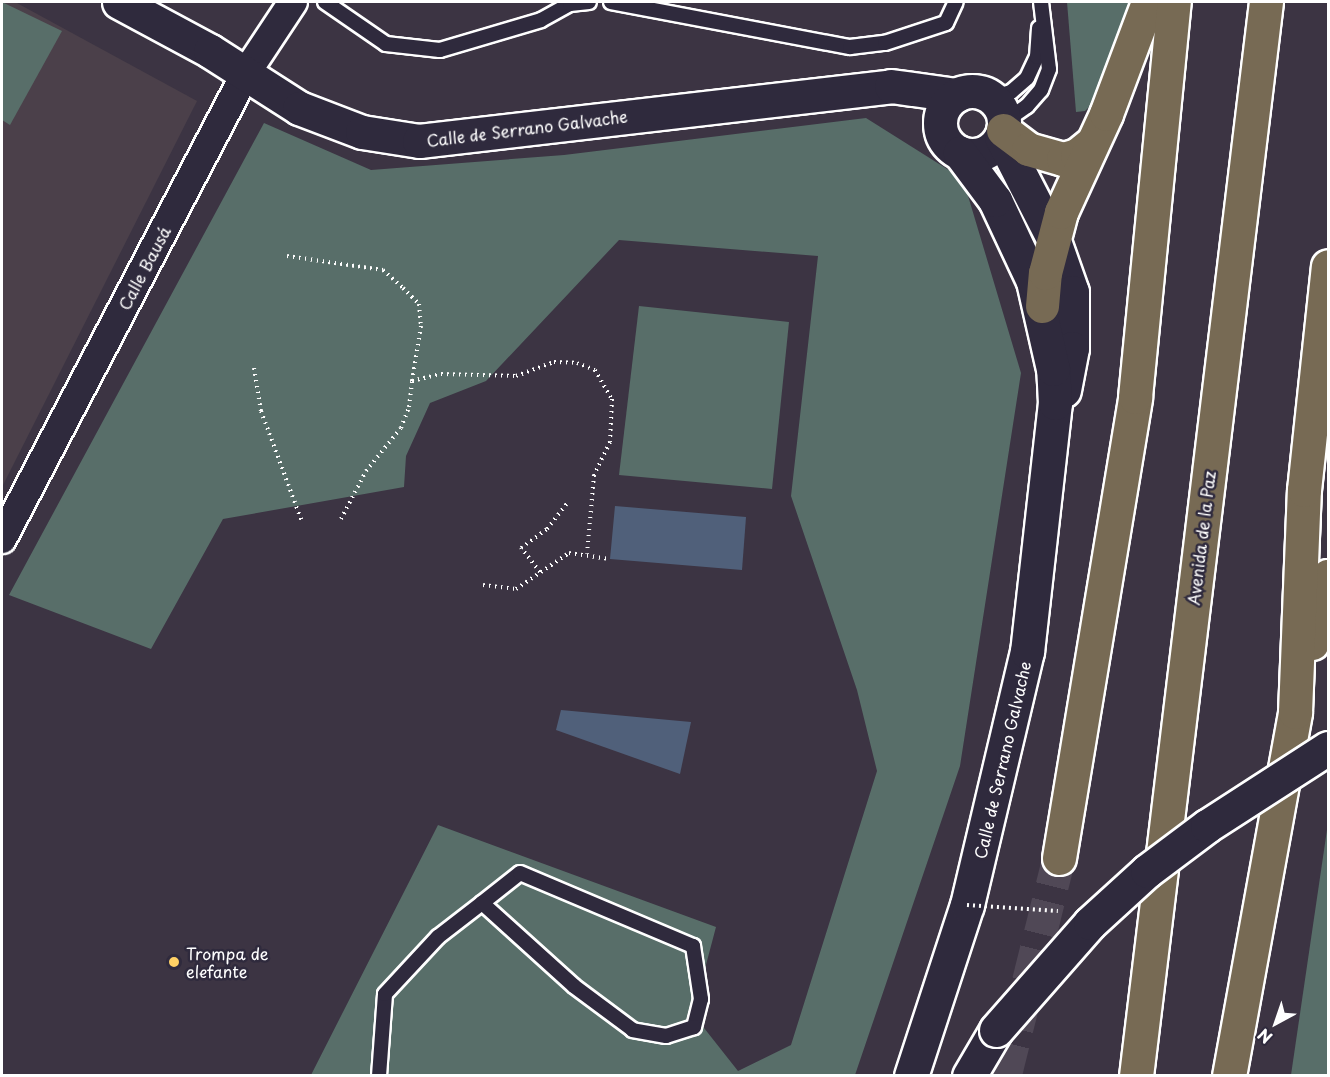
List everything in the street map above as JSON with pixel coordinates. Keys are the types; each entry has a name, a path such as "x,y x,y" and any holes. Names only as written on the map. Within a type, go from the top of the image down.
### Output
{"highway":[{"path":"1042,306 1053,238 1148,2"},
{"path":"1059,858 1135,397 1174,2"},
{"name":"Avenida de la Paz","path":"1136,1076 1266,2"},
{"path":"1000,122 1028,149 1063,159 1077,155 1092,142"},
{"path":"1294,712 1304,490 1329,266"},
{"path":"1229,1076 1294,712 1329,576"}],"street":[{"name":"Calle de Serrano Galvache","path":"119,2 246,73 299,108 362,132 418,141 891,86 956,95"},
{"name":"Calle Bausá","path":"2,540 246,73 293,2"},
{"name":"Calle de Serrano Galvache","path":"860,90 901,103 950,141 983,180 1011,230 1042,306 1053,369 1053,435"},
{"path":"974,91 1000,122 987,151 950,141 942,110 956,95 974,91"},
{"name":"Calle de Serrano Galvache","path":"911,1076 968,905 1003,764 1027,652 1053,435 1072,348 1074,316 1072,292 1053,238 1000,122"},
{"path":"969,1076 996,1030 1090,923 1147,871 1207,826 1329,748"}],"lane":[{"path":"326,2 386,44 440,50 541,20 570,4 590,2"},
{"path":"611,2 850,47 885,43 946,23 956,2"},
{"path":"1000,122 1027,106 1041,90 1049,69 1040,2"},
{"path":"1000,122 1011,92 1027,78 1037,57 1040,2"},
{"path":"379,1076 385,994 438,937 520,873 693,946 701,999 694,1027 666,1036 633,1030 574,986 482,903"}],"path":[{"path":"287,256 383,270 419,304 421,326 409,407 401,428 366,471 341,519"},
{"path":"412,381 441,374 516,376 554,362 578,363 595,370 612,399 610,442 594,475 587,554"},
{"path":"254,368 261,411 302,522"},
{"path":"540,572 521,548 548,529 567,503"},
{"path":"483,585 516,589 569,553 610,559"}],"shaded area":[{"path":"2,2 15,2 197,101 2,487"}],"green space":[{"path":"2,2 62,31 10,125 2,120"},
{"path":"1067,2 1133,2 1101,95 1085,111 1076,112"},
{"path":"866,118 963,179 1021,373 960,766 855,1075 311,1075 438,825 716,927 693,1014 738,1071 791,1045 877,771 857,690 791,496 818,256 619,240 486,381 430,403 406,456 404,487 223,519 151,649 9,595 264,123 371,170 564,155"},
{"path":"639,306 789,322 772,489 619,475"},
{"path":"1328,823 1328,1075 1291,1075"}],"water":[{"path":"615,506 746,517 742,570 610,559"},
{"path":"561,710 691,722 680,774 556,730"}],"tunnel":[{"path":"1005,1076 1059,858"}],"place":[{"name":"Trompa de elefante","path":"174,962"}]}
